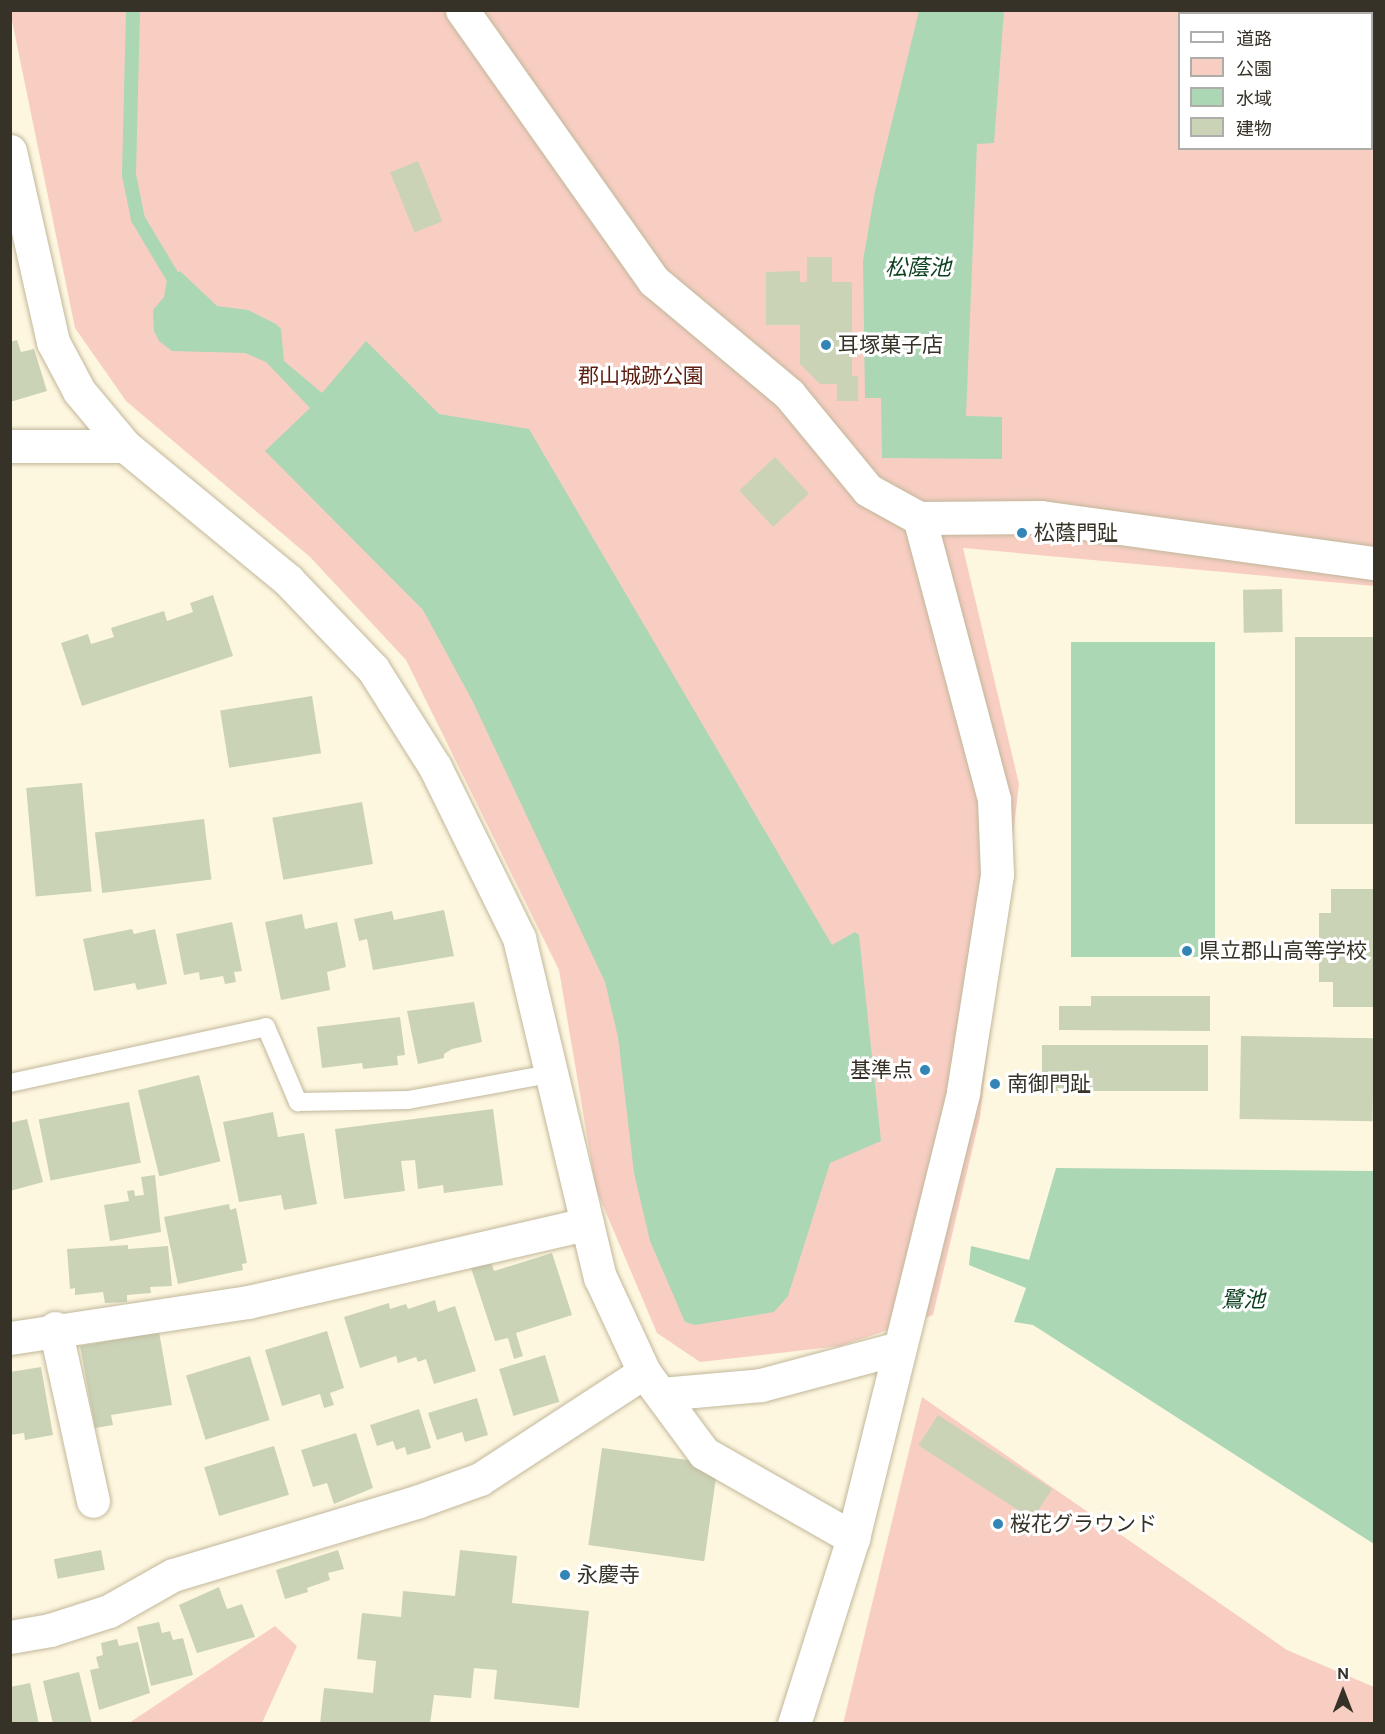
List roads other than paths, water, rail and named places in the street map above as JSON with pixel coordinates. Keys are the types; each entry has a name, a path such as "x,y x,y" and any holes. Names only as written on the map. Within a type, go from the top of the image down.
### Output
{"street":[{"path":"462,10 654,281 789,394 868,490 919,518 1041,517 1374,563"},
{"path":"10,151 53,342 79,391 125,446 288,580 373,669 435,767 519,938 600,1278 653,1383 704,1453 853,1538"},
{"path":"10,446 125,446"},
{"path":"794,1724 853,1538 963,1092 997,874 994,800 919,518"},
{"path":"10,1338 55,1328 248,1302 587,1224"},
{"path":"55,1328 93,1501"},
{"path":"10,1637 50,1630 109,1611 172,1575 419,1501 480,1479 653,1383 761,1385 899,1348"}],"lane":[{"path":"10,1083 266,1027 298,1102 408,1100 550,1074"}],"water":[{"name":"松蔭池","path":"919,11 1004,11 994,143 977,144 966,416 1002,417 1002,459 882,458 881,398 865,398 863,261 875,191"},
{"path":"180,271 217,306 248,310 276,324 281,329 284,361 322,393 366,341 439,414 529,429 832,945 855,932 859,935 881,1141 830,1163 788,1296 774,1312 695,1325 685,1322 650,1241 634,1173 618,1037 605,982 472,700 423,610 265,451 310,408 266,362 245,353 172,351 159,341 154,331 153,310 164,297 167,279"},
{"path":"1071,642 1215,642 1215,957 1071,957"},
{"name":"鷺池","path":"1056,1168 1374,1171 1374,1544 1033,1325 1014,1322 1026,1288 969,1265 971,1246 1029,1260"}],"waterway":[{"path":"133,10 129,175 138,219 172,276"}],"place":[{"name":"耳塚菓子店","path":"826,345"},
{"name":"松蔭門趾","path":"1022,533"},
{"name":"県立郡山高等学校","path":"1187,951"},
{"name":"基準点","path":"925,1070"},
{"name":"南御門趾","path":"995,1084"},
{"name":"桜花グラウンド","path":"998,1524"},
{"name":"永慶寺","path":"565,1575"}],"park label":[{"name":"郡山城跡公園","path":"641,376"}]}
